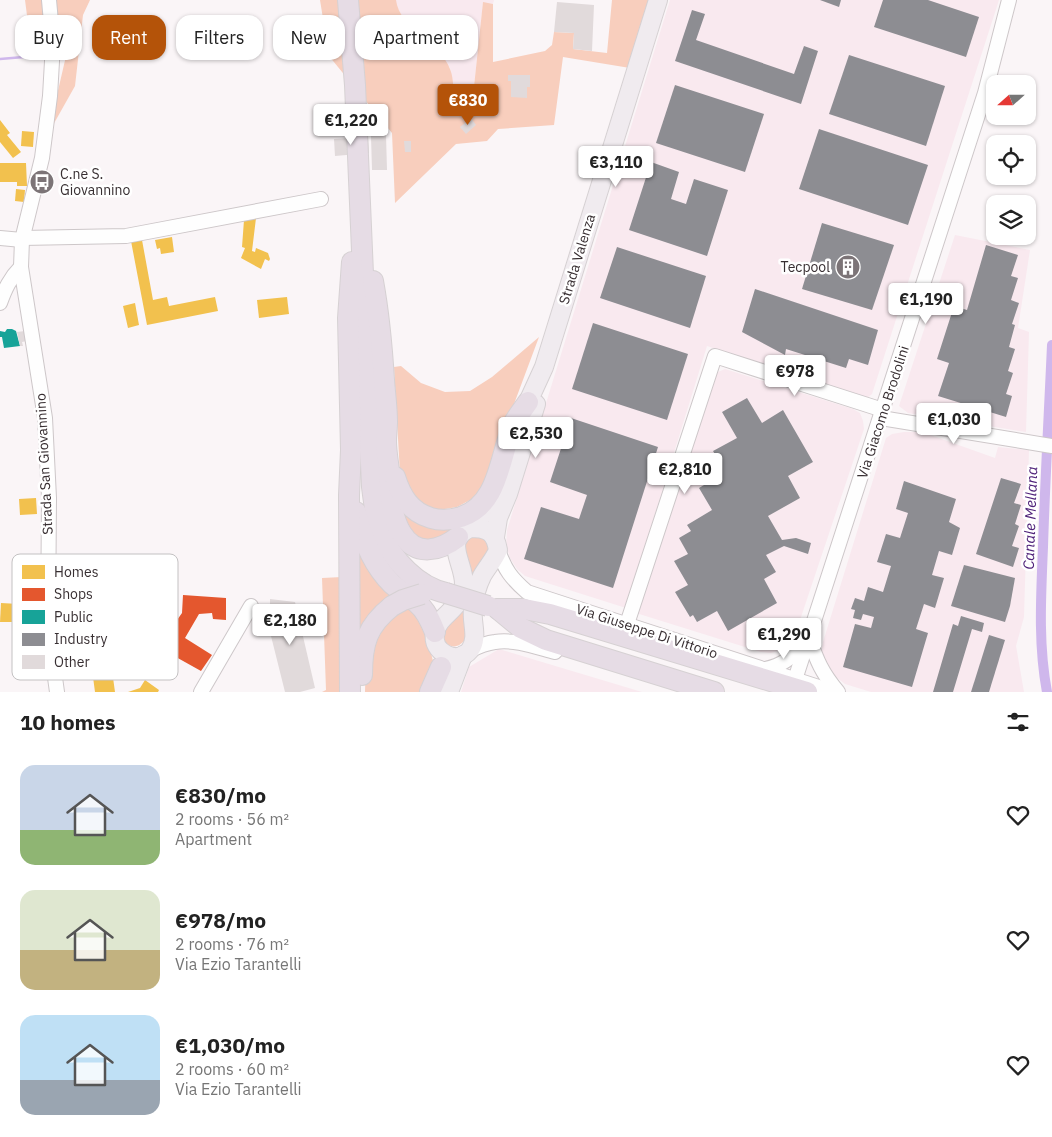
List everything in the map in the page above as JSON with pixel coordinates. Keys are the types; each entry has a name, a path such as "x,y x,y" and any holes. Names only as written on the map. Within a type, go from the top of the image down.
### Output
{"highway":[{"path":"337,0 350,34"},
{"path":"348,0 355,85 372,488 375,512 382,535 395,556 410,574 436,593 493,608 759,692"},
{"path":"355,85 362,0"},
{"path":"361,233 380,318 388,422 392,440 395,476 399,490 414,510 440,520 454,519 466,515 478,507 489,494 499,471 515,422 528,402"},
{"path":"361,233 352,260 348,318 351,450 355,507 368,549 379,568 391,582 404,594 417,602 426,613 438,650 430,692"},
{"path":"388,422 386,441 393,510 396,524 402,536 409,544 428,550 447,546 464,533"},
{"path":"350,692 349,494 351,450"},
{"path":"362,692 362,655 371,627 380,616 403,600 436,593"},
{"path":"493,608 524,609 550,614 796,687"},
{"path":"493,608 521,628 546,640 714,692"}],"main road":[{"name":"Strada Valenza","path":"466,653 473,645 475,636 472,613 482,576 496,544 498,518 508,494 536,404 541,375 658,0"},
{"name":"Strada Valenza","path":"464,533 490,507 498,491 528,402 541,375"},
{"path":"437,692 440,623 459,603 462,593 464,576 456,546 464,533 480,528 489,531 496,544"},
{"path":"438,650 446,656 455,657 466,653"},
{"path":"449,692 466,653"}],"street":[{"name":"Strada San Giovannino","path":"49,0 53,44 50,96 42,158 22,239 21,267 44,418 50,498 49,554"},
{"name":"Via Giacomo Brodolini","path":"796,687 809,638 985,94 1009,0"},
{"path":"0,238 126,236 321,199"},
{"path":"0,303 4,290 12,276 21,267"},
{"path":"627,624 715,356 882,414 1052,446"},
{"name":"Via Giuseppe Di Vittorio","path":"496,544 504,569 527,592 765,669 796,687 834,692"},
{"path":"201,692 251,606"},
{"path":"765,669 779,666 790,658 809,638 824,677 838,692"},
{"path":"466,653 481,645 496,641 528,644 684,692"}],"shaded area":[{"path":"25,0 90,0 83,15 82,24 82,15 27,15"},
{"path":"320,0 396,0 402,15 355,15 355,60 445,60 451,72 454,92 473,96 483,2 493,4 493,62 545,51 552,45 554,32 574,33 573,49 607,53 612,0 650,0 630,68 563,57 554,125 498,129 487,141 456,144 395,203 392,133 332,60 345,60 345,15 322,15"},
{"path":"396,0 494,0 493,4 483,3 478,50 478,15 402,15 396,6"},
{"path":"670,0 999,0 872,394 867,398 861,398 707,346 626,608 525,576 517,569 510,558 506,545 507,530"},
{"path":"65,60 78,60 75,86 48,134"},
{"path":"443,60 477,60 473,96 454,92 450,68"},
{"path":"955,235 986,241 986,245 1005,245 1030,250 1018,328 1029,332 1026,432 908,413 899,406"},
{"path":"539,337 483,487 472,499 457,507 439,510 421,505 400,474 394,367 401,366 421,383 445,392 470,391 492,377"},
{"path":"725,369 853,409 860,413 863,421 864,429 796,632 789,644 781,650 771,653 761,652 636,613 712,378 718,372"},
{"path":"922,432 995,458 998,447 1029,450 1024,617 1016,646 1024,692 871,692 845,684 832,674 821,655 823,642 886,438 892,434"},
{"path":"403,506 456,524 439,540 417,541 403,522"},
{"path":"481,533 490,546 475,570 470,583 463,539"},
{"path":"358,543 395,595 359,632"},
{"path":"342,577 344,692 322,692 326,690 322,578"},
{"path":"406,603 421,613 433,661 424,692 365,692 366,656 369,641"},
{"path":"463,604 467,637 458,646 448,645 441,640 443,626"},
{"path":"499,649 642,692 461,692 469,667"}],"building: Homes":[{"path":"0,120 10,133 7,135 21,152 13,158 0,142"},
{"path":"22,131 34,132 33,147 21,146"},
{"path":"0,163 26,163 27,186 17,186 17,182 0,182"},
{"path":"16,189 25,190 24,202 15,201"},
{"path":"256,218 252,251 255,252 256,248 268,253 270,259 269,261 265,259 261,269 241,258 245,248 242,247 244,220"},
{"path":"172,237 174,252 161,254 160,248 157,249 155,240"},
{"path":"142,240 153,300 167,297 169,306 215,297 218,311 147,325 131,241"},
{"path":"287,297 289,314 259,318 257,300"},
{"path":"135,303 139,325 128,328 123,306"},
{"path":"36,498 37,514 20,515 19,499"},
{"path":"1,603 12,604 12,622 0,622"},
{"path":"93,680 113,680 115,692 95,692"},
{"path":"145,680 159,690 158,692 128,692 140,688"}],"building: Shops":[{"path":"183,595 226,598 226,620 213,619 212,613 199,614 185,638 212,655 201,671 178,658 178,619 182,613"}],"building: Public":[{"path":"7,329 16,331 20,346 4,348 0,331 5,332"}],"building: Industry":[{"path":"820,0 841,0 839,7"},
{"path":"883,0 928,0 979,17 966,57 874,27"},
{"path":"692,10 705,14 696,40 794,74 804,46 818,51 801,104 675,61"},
{"path":"849,55 945,86 926,146 829,114"},
{"path":"675,85 764,114 745,172 656,143"},
{"path":"819,129 928,165 908,225 799,189"},
{"path":"651,162 679,172 671,199 686,204 694,179 728,190 707,256 629,230"},
{"name":"Tecpool","path":"822,223 894,245 872,310 802,289"},
{"path":"986,245 1018,255 1011,276 1018,278 1011,300 1019,303 1012,324 1015,325 1009,347 1015,349 1008,371 1013,373 1006,394 1012,396 1006,417 938,396 949,363 937,359 954,306 967,310"},
{"path":"617,247 706,276 690,328 600,298"},
{"path":"755,289 878,330 868,365 849,359 846,368 786,349 785,355 742,332"},
{"path":"593,323 688,354 667,420 572,389"},
{"path":"747,398 762,423 783,410 813,462 788,476 800,498 768,516 782,540 796,538 811,543 808,554 784,546 766,555 776,572 764,579 777,603 728,631 717,611 697,622 693,615 690,617 675,592 688,585 674,561 688,554 679,538 691,531 687,525 712,510 699,488 704,485 701,478 722,466 713,451 737,438 722,412"},
{"path":"571,418 658,447 613,588 524,559 541,507 579,519 587,495 550,482"},
{"path":"1001,478 1021,484 1014,503 1021,505 1015,524 1019,526 1012,546 1019,548 1013,567 976,554"},
{"path":"904,481 956,499 949,522 960,528 952,555 939,551 932,575 944,578 935,608 924,604 916,629 928,633 912,687 843,667 855,624 871,628 874,617 863,614 861,620 853,618 855,610 851,609 855,598 864,601 868,587 883,592 891,566 877,562 886,534 900,538 908,513 896,509"},
{"path":"964,565 1015,578 1005,622 951,606"},
{"path":"961,616 984,623 982,632 972,629 953,692 933,692 953,624 958,626"},
{"path":"989,635 1005,640 989,692 971,692"}],"building: Other":[{"path":"557,2 594,5 592,51 573,49 574,33 554,32"},
{"path":"508,75 530,75 530,87 527,87 527,98 511,97 511,81 508,81"},
{"path":"471,118 476,125 466,134 460,127"},
{"path":"386,135 387,170 372,170 371,136"},
{"path":"368,137 369,153 335,156 334,139"},
{"path":"404,141 411,141 411,152 405,152"},
{"path":"25,331 27,341 22,342 23,346 20,346 17,332"},
{"path":"270,599 295,602 315,688 300,692 285,692 265,612 270,610"}],"waterway":[{"path":"0,59 15,58"},
{"name":"Canale Mellana","path":"1047,692 1042,656 1041,602 1052,345"}],"place":[{"name":"C.ne S. Giovannino","path":"42,182"},
{"name":"Tecpool","path":"848,267"}]}
